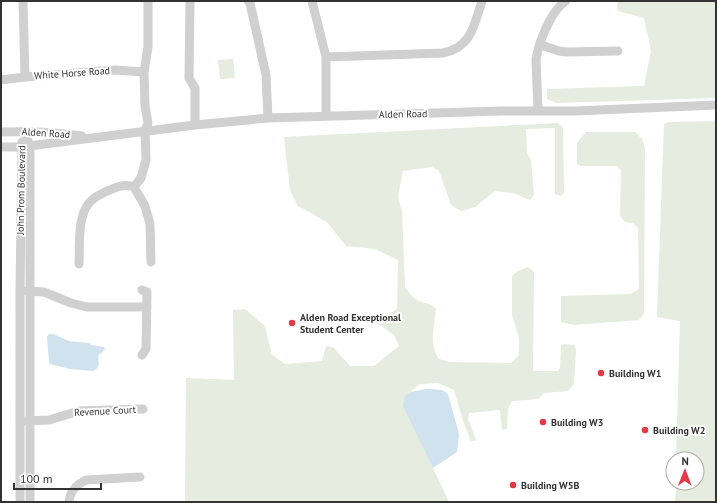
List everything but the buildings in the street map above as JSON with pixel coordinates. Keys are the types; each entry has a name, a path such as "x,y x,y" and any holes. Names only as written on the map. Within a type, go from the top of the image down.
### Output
{"street":[{"path":"23,1 25,76"},
{"path":"134,187 141,178 146,160 145,131 148,123 145,106 144,72 148,47 148,1"},
{"path":"190,1 189,78 195,88 195,125"},
{"path":"248,1 250,3 266,74 268,118"},
{"path":"312,1 326,57 326,116"},
{"path":"326,57 444,53 452,51 460,48 471,34 482,1"},
{"path":"538,111 536,59 548,24 557,8 566,1"},
{"path":"541,45 559,52 618,51"},
{"name":"White Horse Road","path":"1,80 25,76 115,70 144,72"},
{"name":"Alden Road","path":"1,147 25,147 195,125 268,118 716,105"},
{"name":"John Prom Boulevard","path":"24,131 30,291 30,502"},
{"name":"Alden Road","path":"1,132 60,132 92,138"},
{"name":"John Prom Boulevard","path":"20,502 20,291 25,147"},
{"path":"78,264 83,217 89,203 101,194 123,185 134,187 145,206 150,224 151,262"},
{"path":"142,290 147,292 146,349 142,354"},
{"path":"20,291 49,293 71,303 87,307 147,307"},
{"name":"Revenue Court","path":"20,421 49,420 79,410 143,409"},
{"path":"69,502 73,489 79,483 86,480 140,477"}],"shaded area":[{"path":"619,1 716,1 716,98 556,103 547,99 547,89 644,86 651,51 644,18 618,11 617,4"},
{"path":"233,59 235,78 220,79 218,60"},
{"path":"716,121 716,502 675,502 676,491 705,491 705,451 676,451 680,321 657,317 664,124 669,122"},
{"path":"558,123 563,127 564,193 561,196 555,194 555,128 526,129 527,153 531,160 534,195 530,200 513,193 495,191 475,207 461,211 451,205 439,171 432,167 403,171 398,196 402,212 405,287 419,301 436,309 433,341 439,359 449,362 511,363 519,355 519,338 512,315 512,276 518,271 528,267 534,272 533,368 534,371 558,371 560,368 561,345 575,345 574,384 568,391 544,393 538,399 512,401 508,409 507,428 504,430 502,429 500,410 469,413 468,419 476,439 474,441 471,441 462,418 454,390 438,383 420,384 405,396 433,468 449,502 185,502 186,378 234,380 233,310 245,309 265,326 272,355 285,364 322,361 326,346 333,347 350,366 374,366 399,346 394,335 376,322 397,309 398,260 375,249 346,246 327,222 298,206 290,190 284,137"},
{"path":"586,132 635,132 642,139 645,148 644,313 639,320 574,325 561,322 561,296 630,294 639,289 638,228 633,223 625,222 620,216 621,170 617,166 581,166 577,164 577,143"}],"water":[{"path":"49,334 53,334 69,341 89,343 91,345 104,347 105,349 98,356 98,367 93,371 70,369 50,364 47,337"},
{"path":"427,389 442,390 448,394 459,434 457,452 433,468 403,406 405,396 410,392"}],"place":[{"name":"Alden Road Exceptional Student Center","path":"292,323"},
{"name":"Building W1","path":"601,373"},
{"name":"Building W3","path":"543,422"},
{"name":"Building W2","path":"645,430"},
{"name":"Building W5B","path":"513,485"}]}
